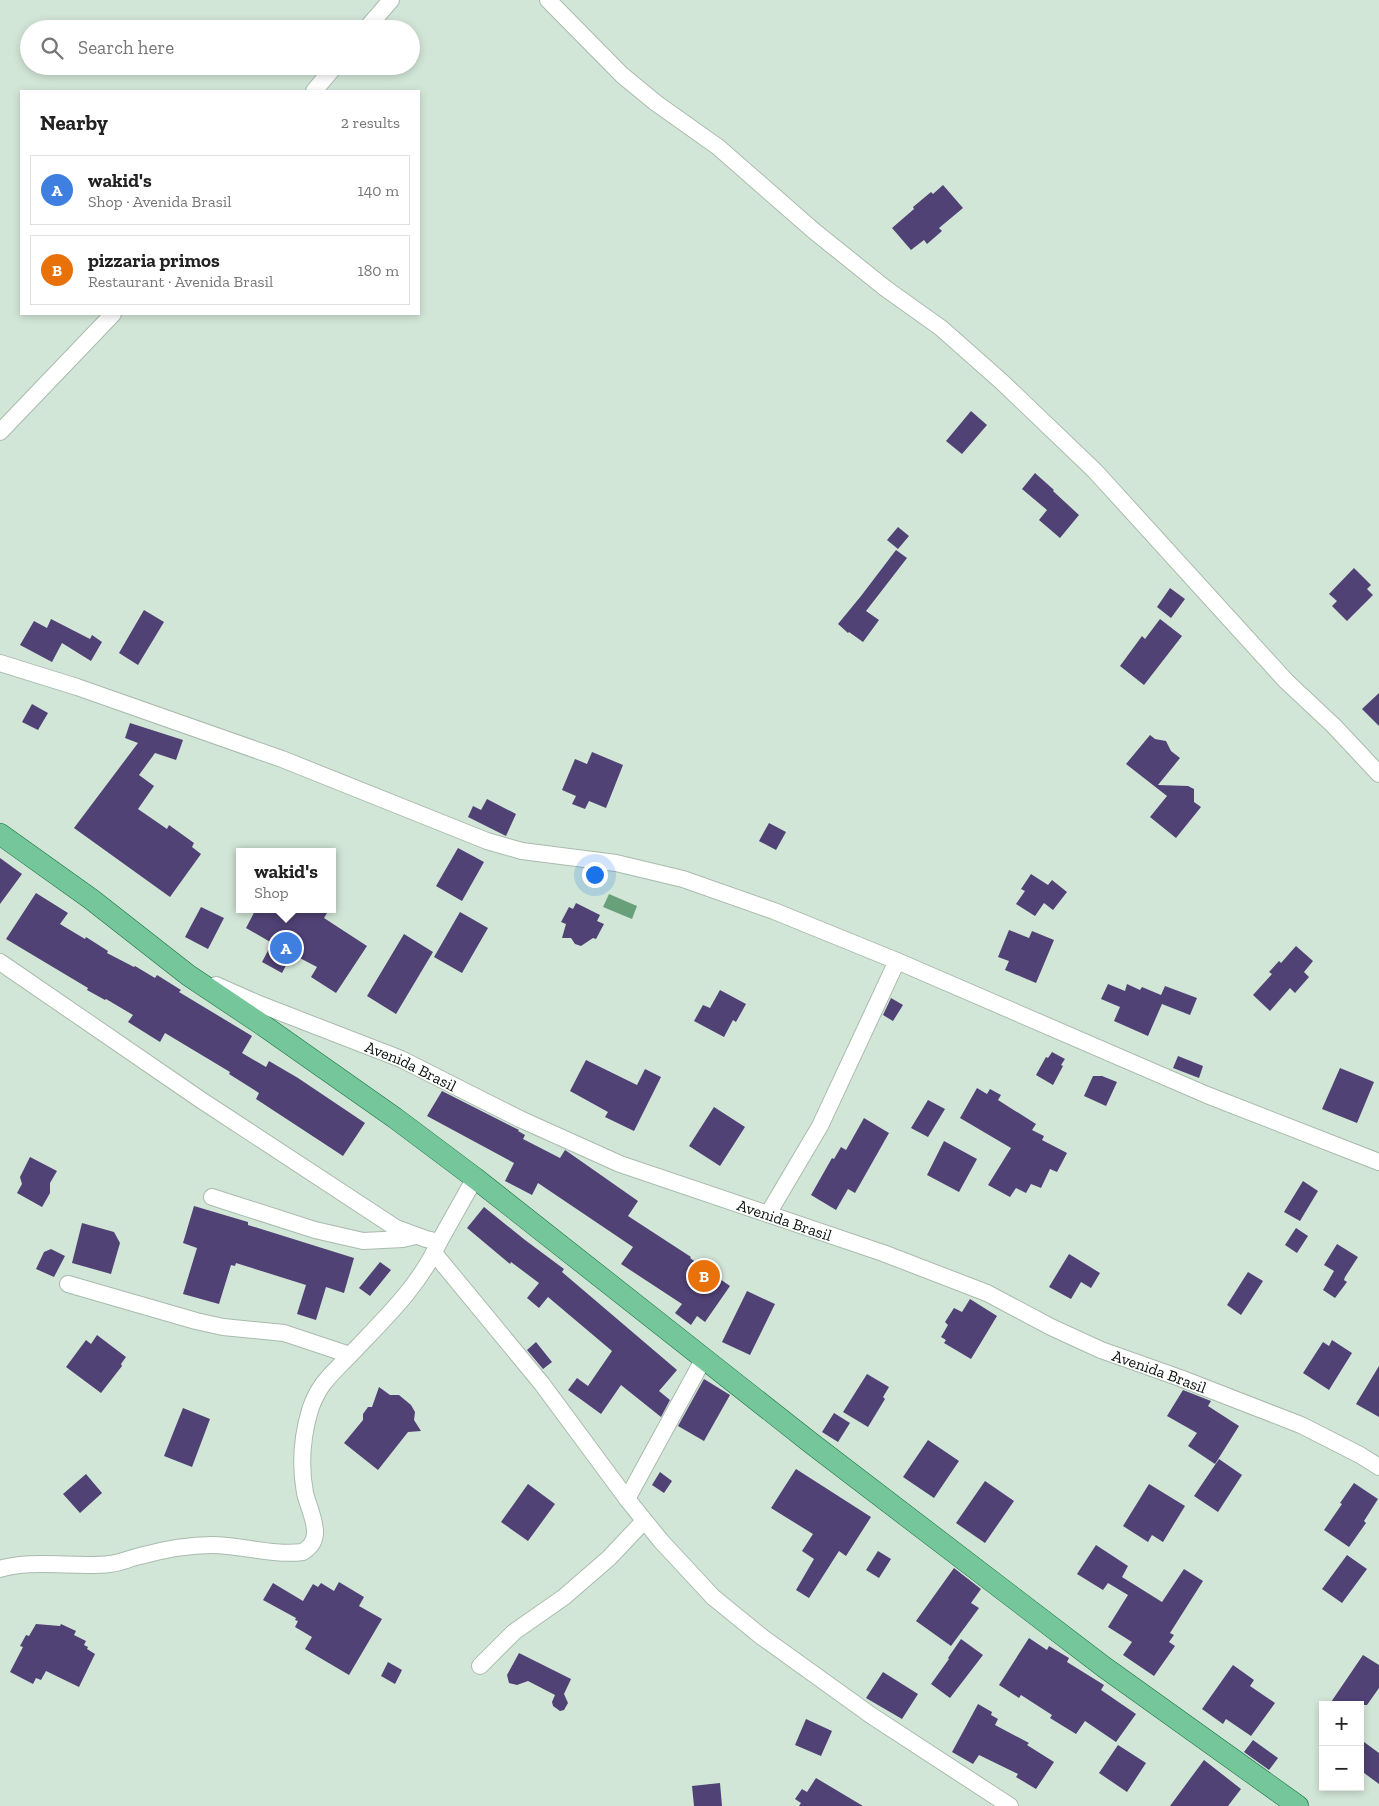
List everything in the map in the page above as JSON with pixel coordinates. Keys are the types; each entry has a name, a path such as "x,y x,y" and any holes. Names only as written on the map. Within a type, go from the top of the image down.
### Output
{"main road":[{"path":"0,834 91,899 188,975 328,1070 475,1178 819,1449 1104,1667 1298,1806"}],"street":[{"path":"374,20 391,0"},
{"path":"548,0 622,75 656,104 718,148 814,231 885,288 941,328 1002,382 1095,471 1286,681 1334,726 1379,774"},
{"path":"315,90 327,75"},
{"path":"0,432 112,315"},
{"path":"0,663 77,687 282,759 487,841 522,851 616,863 682,879 774,911 897,961 1207,1095 1379,1162"},
{"path":"768,1214 820,1126 897,961"},
{"path":"0,962 201,1100 370,1212 396,1228 436,1248 542,1384 627,1499 661,1541 713,1597 762,1637 872,1716 1010,1806"},
{"name":"Avenida Brasil","path":"188,975 401,1060 520,1119 620,1164 882,1252 979,1289 1051,1327 1100,1350 1301,1425 1360,1455 1379,1467"},
{"path":"0,1569 31,1565 73,1566 112,1564 154,1553 210,1545 237,1546 278,1554 303,1552 313,1542 315,1532 305,1493 302,1471 304,1441 310,1412 319,1388 399,1302 426,1268 475,1178"},
{"path":"212,1197 315,1230 363,1241 403,1239 415,1236"},
{"path":"68,1284 196,1321 233,1328 284,1333 350,1355"},
{"path":"627,1499 704,1358"},
{"path":"480,1666 514,1632 564,1597 609,1558 644,1520"}],"shaded area":[{"path":"609,894 637,906 632,919 603,907"}],"building":[{"path":"943,185 963,208 939,228 942,231 927,244 924,240 911,250 892,228 914,209 913,207"},
{"path":"971,411 987,425 962,454 946,441"},
{"path":"1035,473 1079,515 1060,538 1039,520 1047,510 1022,489"},
{"path":"898,527 909,536 898,549 887,540"},
{"path":"896,550 907,558 866,611 879,620 863,642 838,624"},
{"path":"1354,568 1371,585 1367,589 1373,595 1347,621 1332,606 1337,601 1329,594"},
{"path":"1170,588 1185,599 1171,618 1157,607"},
{"path":"144,610 164,622 138,665 119,653"},
{"path":"51,619 90,639 92,635 102,642 91,661 62,643 52,662 20,645 34,621 47,628"},
{"path":"1160,619 1182,636 1144,685 1120,666 1142,636 1145,639"},
{"path":"1379,693 1379,726 1362,709"},
{"path":"32,704 48,713 38,730 22,722"},
{"path":"130,723 183,740 176,760 155,753 139,775 154,786 138,809 167,829 169,825 194,843 192,847 201,854 170,897 74,828 138,743 125,738"},
{"path":"1150,735 1155,739 1166,741 1171,751 1180,758 1158,785 1188,786 1194,789 1194,802 1201,807 1176,838 1150,817 1167,796 1126,764"},
{"path":"592,752 623,765 606,808 589,801 585,809 572,804 576,796 562,790 575,759 587,764"},
{"path":"487,799 516,814 506,836 468,817 473,806 481,810"},
{"path":"769,823 786,832 776,850 759,841"},
{"path":"458,848 484,862 462,901 436,886"},
{"path":"0,858 22,874 0,904"},
{"path":"1031,874 1048,885 1052,880 1067,892 1053,910 1044,903 1035,916 1016,904 1025,891 1021,889"},
{"path":"36,893 68,913 60,924 85,939 86,937 108,951 107,953 155,978 157,975 181,990 179,992 252,1036 242,1053 266,1067 269,1061 365,1123 343,1156 256,1099 259,1093 229,1074 230,1072 165,1033 160,1042 128,1022 133,1015 87,990 88,988 6,939"},
{"path":"576,903 600,915 597,921 604,924 596,939 593,938 581,946 575,944 571,938 562,938 566,924 561,922 569,907 573,909"},
{"path":"201,907 224,918 208,949 185,937"},
{"path":"460,912 488,928 462,973 434,957"},
{"path":"254,913 327,913 324,918 367,946 336,993 311,977 317,967 292,954 282,973 262,962 272,943 246,928"},
{"path":"1009,930 1029,938 1032,931 1054,940 1036,983 1005,970 1009,961 998,957"},
{"path":"404,934 433,952 396,1014 367,996"},
{"path":"1296,946 1313,961 1304,972 1309,977 1295,993 1290,988 1270,1011 1253,995 1272,974 1269,972 1279,961 1281,963"},
{"path":"1108,984 1125,991 1127,984 1140,990 1142,987 1161,995 1165,986 1197,998 1190,1015 1162,1004 1148,1036 1114,1021 1120,1007 1101,999"},
{"path":"720,990 746,1004 736,1022 733,1020 724,1037 694,1021 703,1005 710,1008"},
{"path":"891,998 903,1005 893,1021 883,1015"},
{"path":"1052,1052 1065,1059 1053,1085 1036,1075 1046,1057 1048,1058"},
{"path":"1178,1056 1203,1066 1199,1078 1173,1068"},
{"path":"586,1060 637,1085 645,1069 661,1077 634,1131 605,1117 608,1112 570,1091"},
{"path":"1340,1068 1374,1082 1357,1123 1322,1109"},
{"path":"1093,1076 1102,1076 1117,1082 1106,1106 1084,1096"},
{"path":"977,1088 987,1094 990,1089 1001,1095 998,1100 1036,1124 1032,1130 1044,1136 1042,1140 1067,1153 1057,1172 1050,1169 1041,1188 1031,1184 1026,1193 1016,1188 1010,1197 988,1185 1011,1148 960,1118"},
{"path":"442,1091 519,1130 525,1135 523,1139 560,1158 565,1150 638,1201 628,1216 691,1257 730,1286 705,1322 697,1316 691,1325 675,1313 682,1304 621,1264 633,1247 538,1183 532,1195 505,1181 514,1163 427,1116"},
{"path":"928,1100 945,1109 928,1137 911,1128"},
{"path":"714,1107 745,1127 720,1166 689,1146"},
{"path":"864,1118 889,1133 855,1193 848,1189 836,1210 811,1195 832,1158 834,1159 841,1147 846,1150"},
{"path":"944,1141 977,1159 959,1192 927,1175"},
{"path":"30,1157 57,1171 50,1183 50,1193 42,1207 17,1193 22,1184 20,1177"},
{"path":"1303,1181 1318,1191 1300,1221 1284,1212"},
{"path":"194,1206 354,1258 344,1293 326,1287 316,1320 297,1314 306,1285 236,1263 235,1266 231,1265 219,1304 183,1294 197,1248 183,1243"},
{"path":"484,1207 564,1269 562,1272 677,1370 659,1391 670,1400 661,1417 621,1385 601,1414 568,1390 577,1378 588,1386 612,1351 548,1297 539,1308 527,1298 539,1283 511,1262 510,1264 467,1228"},
{"path":"82,1223 114,1232 120,1243 111,1274 72,1263"},
{"path":"1296,1228 1308,1236 1297,1253 1285,1245"},
{"path":"1337,1244 1358,1257 1345,1277 1344,1280 1347,1282 1335,1298 1323,1290 1334,1271 1324,1265"},
{"path":"51,1249 65,1256 54,1277 36,1269 44,1252"},
{"path":"1069,1254 1100,1273 1091,1288 1081,1282 1071,1299 1049,1287"},
{"path":"380,1262 391,1270 370,1296 359,1288"},
{"path":"1248,1272 1263,1281 1241,1315 1227,1305"},
{"path":"747,1291 775,1304 750,1355 722,1342"},
{"path":"970,1299 997,1316 971,1359 944,1343 946,1340 941,1337 948,1325 945,1322 954,1308 962,1312"},
{"path":"97,1335 126,1357 121,1364 122,1366 101,1393 66,1367 86,1340 91,1344"},
{"path":"1332,1340 1352,1353 1329,1390 1303,1373 1323,1342 1329,1346"},
{"path":"536,1342 552,1362 543,1369 527,1350"},
{"path":"1379,1366 1379,1417 1356,1404"},
{"path":"867,1374 889,1387 883,1397 885,1399 868,1427 843,1412"},
{"path":"704,1379 730,1395 704,1441 678,1426"},
{"path":"379,1387 390,1395 399,1395 411,1405 415,1412 414,1420 421,1431 408,1432 378,1470 344,1443 363,1420 363,1414 368,1407 372,1407"},
{"path":"1183,1390 1211,1401 1208,1406 1239,1426 1215,1464 1188,1446 1197,1433 1167,1416"},
{"path":"183,1408 210,1419 192,1467 164,1456"},
{"path":"834,1413 850,1423 838,1442 822,1432"},
{"path":"928,1440 959,1461 934,1498 903,1477"},
{"path":"1219,1459 1242,1475 1218,1512 1194,1496"},
{"path":"796,1469 871,1517 846,1556 839,1551 809,1598 796,1590 814,1559 802,1551 813,1534 771,1508"},
{"path":"660,1472 672,1481 664,1493 652,1485"},
{"path":"86,1474 102,1493 80,1513 63,1494"},
{"path":"985,1481 1014,1501 985,1543 956,1523"},
{"path":"1354,1483 1378,1499 1364,1521 1366,1523 1349,1547 1324,1530"},
{"path":"528,1484 555,1504 528,1541 501,1522"},
{"path":"1149,1484 1185,1506 1163,1542 1152,1535 1148,1542 1123,1526"},
{"path":"1096,1545 1128,1566 1122,1577 1162,1602 1184,1569 1203,1581 1170,1633 1174,1635 1169,1642 1175,1646 1154,1676 1123,1655 1132,1642 1108,1627 1128,1595 1108,1583 1103,1590 1077,1574"},
{"path":"878,1551 891,1559 879,1578 866,1570"},
{"path":"1347,1555 1367,1569 1342,1603 1322,1589"},
{"path":"954,1568 981,1589 971,1603 979,1608 951,1646 916,1621"},
{"path":"339,1582 364,1597 359,1606 382,1619 349,1675 305,1649 312,1637 295,1627 298,1621 295,1620 296,1618 263,1600 273,1583 303,1601 313,1584 318,1587 321,1583 334,1591"},
{"path":"36,1624 60,1626 61,1624 76,1631 74,1635 86,1641 84,1645 95,1654 79,1687 46,1671 41,1680 36,1678 33,1684 10,1672 23,1647 20,1646 26,1635 29,1636"},
{"path":"1029,1638 1047,1650 1049,1646 1069,1658 1067,1662 1104,1685 1101,1690 1136,1714 1116,1742 1085,1721 1076,1734 1050,1718 1052,1715 1021,1695 1019,1698 999,1685"},
{"path":"961,1639 983,1655 950,1698 931,1684"},
{"path":"519,1653 571,1679 564,1694 568,1703 564,1710 560,1711 553,1706 552,1702 555,1695 528,1681 517,1685 509,1683 507,1675"},
{"path":"1363,1655 1379,1665 1379,1688 1367,1705 1364,1705 1364,1701 1332,1701"},
{"path":"388,1662 402,1670 395,1684 381,1676"},
{"path":"1233,1665 1254,1680 1250,1686 1275,1703 1251,1736 1226,1719 1223,1724 1202,1709"},
{"path":"883,1672 918,1694 902,1719 866,1698"},
{"path":"978,1704 992,1712 991,1715 998,1719 995,1725 1029,1743 1027,1745 1054,1762 1036,1789 1016,1777 1018,1774 979,1755 973,1764 952,1752"},
{"path":"806,1719 832,1731 821,1756 795,1745"},
{"path":"1253,1740 1278,1758 1269,1770 1244,1752"},
{"path":"1364,1742 1379,1753 1379,1784 1364,1773"},
{"path":"1118,1745 1146,1763 1127,1792 1099,1773"},
{"path":"1204,1760 1241,1789 1228,1806 1170,1806"},
{"path":"816,1778 863,1806 799,1806 801,1803 795,1799 802,1789 807,1792"},
{"path":"720,1783 722,1806 694,1806 692,1786"}],"place":[{"name":"wakid's","path":"286,948"},
{"name":"pizzaria primos","path":"704,1276"}]}
